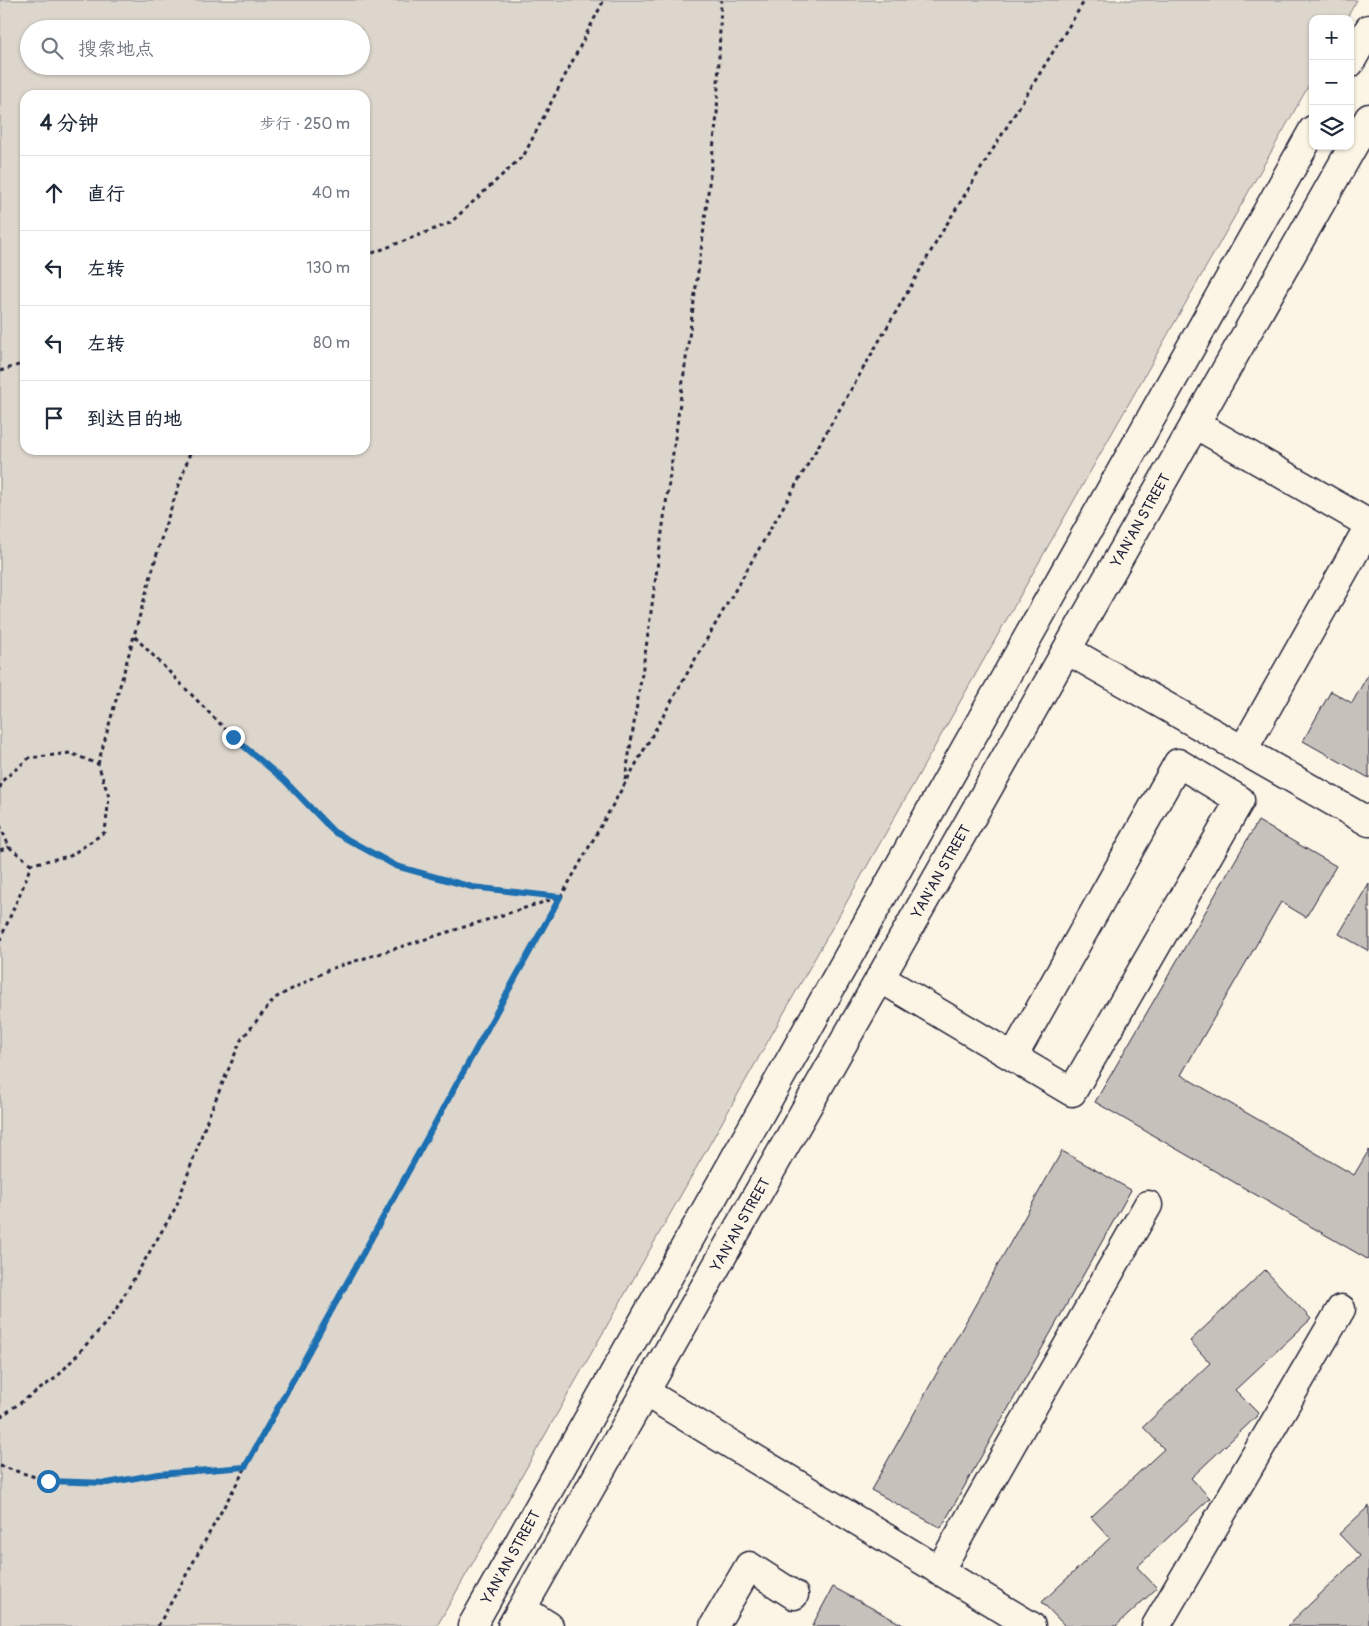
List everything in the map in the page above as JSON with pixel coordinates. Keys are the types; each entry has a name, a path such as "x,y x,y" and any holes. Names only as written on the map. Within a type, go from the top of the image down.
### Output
{"main road":[{"path":"1352,60 1369,29"},
{"name":"YAN'AN STREET","path":"517,1618 1369,118"},
{"name":"YAN'AN STREET","path":"472,1626 1309,137"},
{"path":"1195,424 1369,525 1243,750"},
{"path":"1067,650 1369,822"},
{"path":"880,978 1072,1092 1240,800 1178,763 1013,1056"},
{"path":"939,1572 1148,1205"},
{"path":"1156,1626 1342,1310"},
{"path":"645,1392 939,1572 1031,1626"},
{"path":"714,1626 749,1566 794,1594"},
{"path":"517,1618 549,1626"}],"path":[{"path":"370,254 450,223 524,155 604,0"},
{"path":"625,783 646,648 703,236 717,115 722,0"},
{"path":"158,1626 560,897 945,227 1085,0"},
{"path":"0,371 20,365"},
{"path":"0,825 9,847 31,864 70,856 105,832 109,797 98,764 164,529 189,455"},
{"path":"134,636 233,737 284,780 334,832 396,866 472,887 560,897"},
{"path":"0,788 1,781 29,758 70,753 98,764"},
{"path":"0,850 9,847"},
{"path":"0,940 31,864"},
{"path":"0,1416 58,1377 112,1316 176,1206 209,1115 241,1040 275,998 330,969 560,897"},
{"path":"0,1466 48,1481 107,1483 158,1474 245,1467"}],"shaded area":[{"path":"0,0 1357,0 1348,15 1309,15 1309,85 437,1626 0,1626"}],"building":[{"path":"1369,673 1369,778 1303,741 1331,691 1352,703"},
{"path":"1258,821 1336,866 1306,917 1281,902 1181,1075 1354,1175 1369,1150 1369,1260 1095,1102"},
{"path":"1369,883 1369,951 1339,934"},
{"path":"1062,1151 1131,1190 941,1528 871,1490"},
{"path":"1265,1270 1311,1319 1235,1390 1259,1414 1191,1478 1210,1498 1137,1567 1157,1588 1116,1626 1065,1626 1042,1602 1110,1538 1091,1517 1164,1449 1143,1427 1210,1363 1190,1341"},
{"path":"1369,1506 1369,1626 1287,1626 1360,1556 1339,1534"},
{"path":"833,1587 905,1626 812,1626"}],"route":[{"path":"48,1481 107,1483 158,1474 245,1467 560,897 472,887 396,866 334,832 284,780 233,737"}]}
